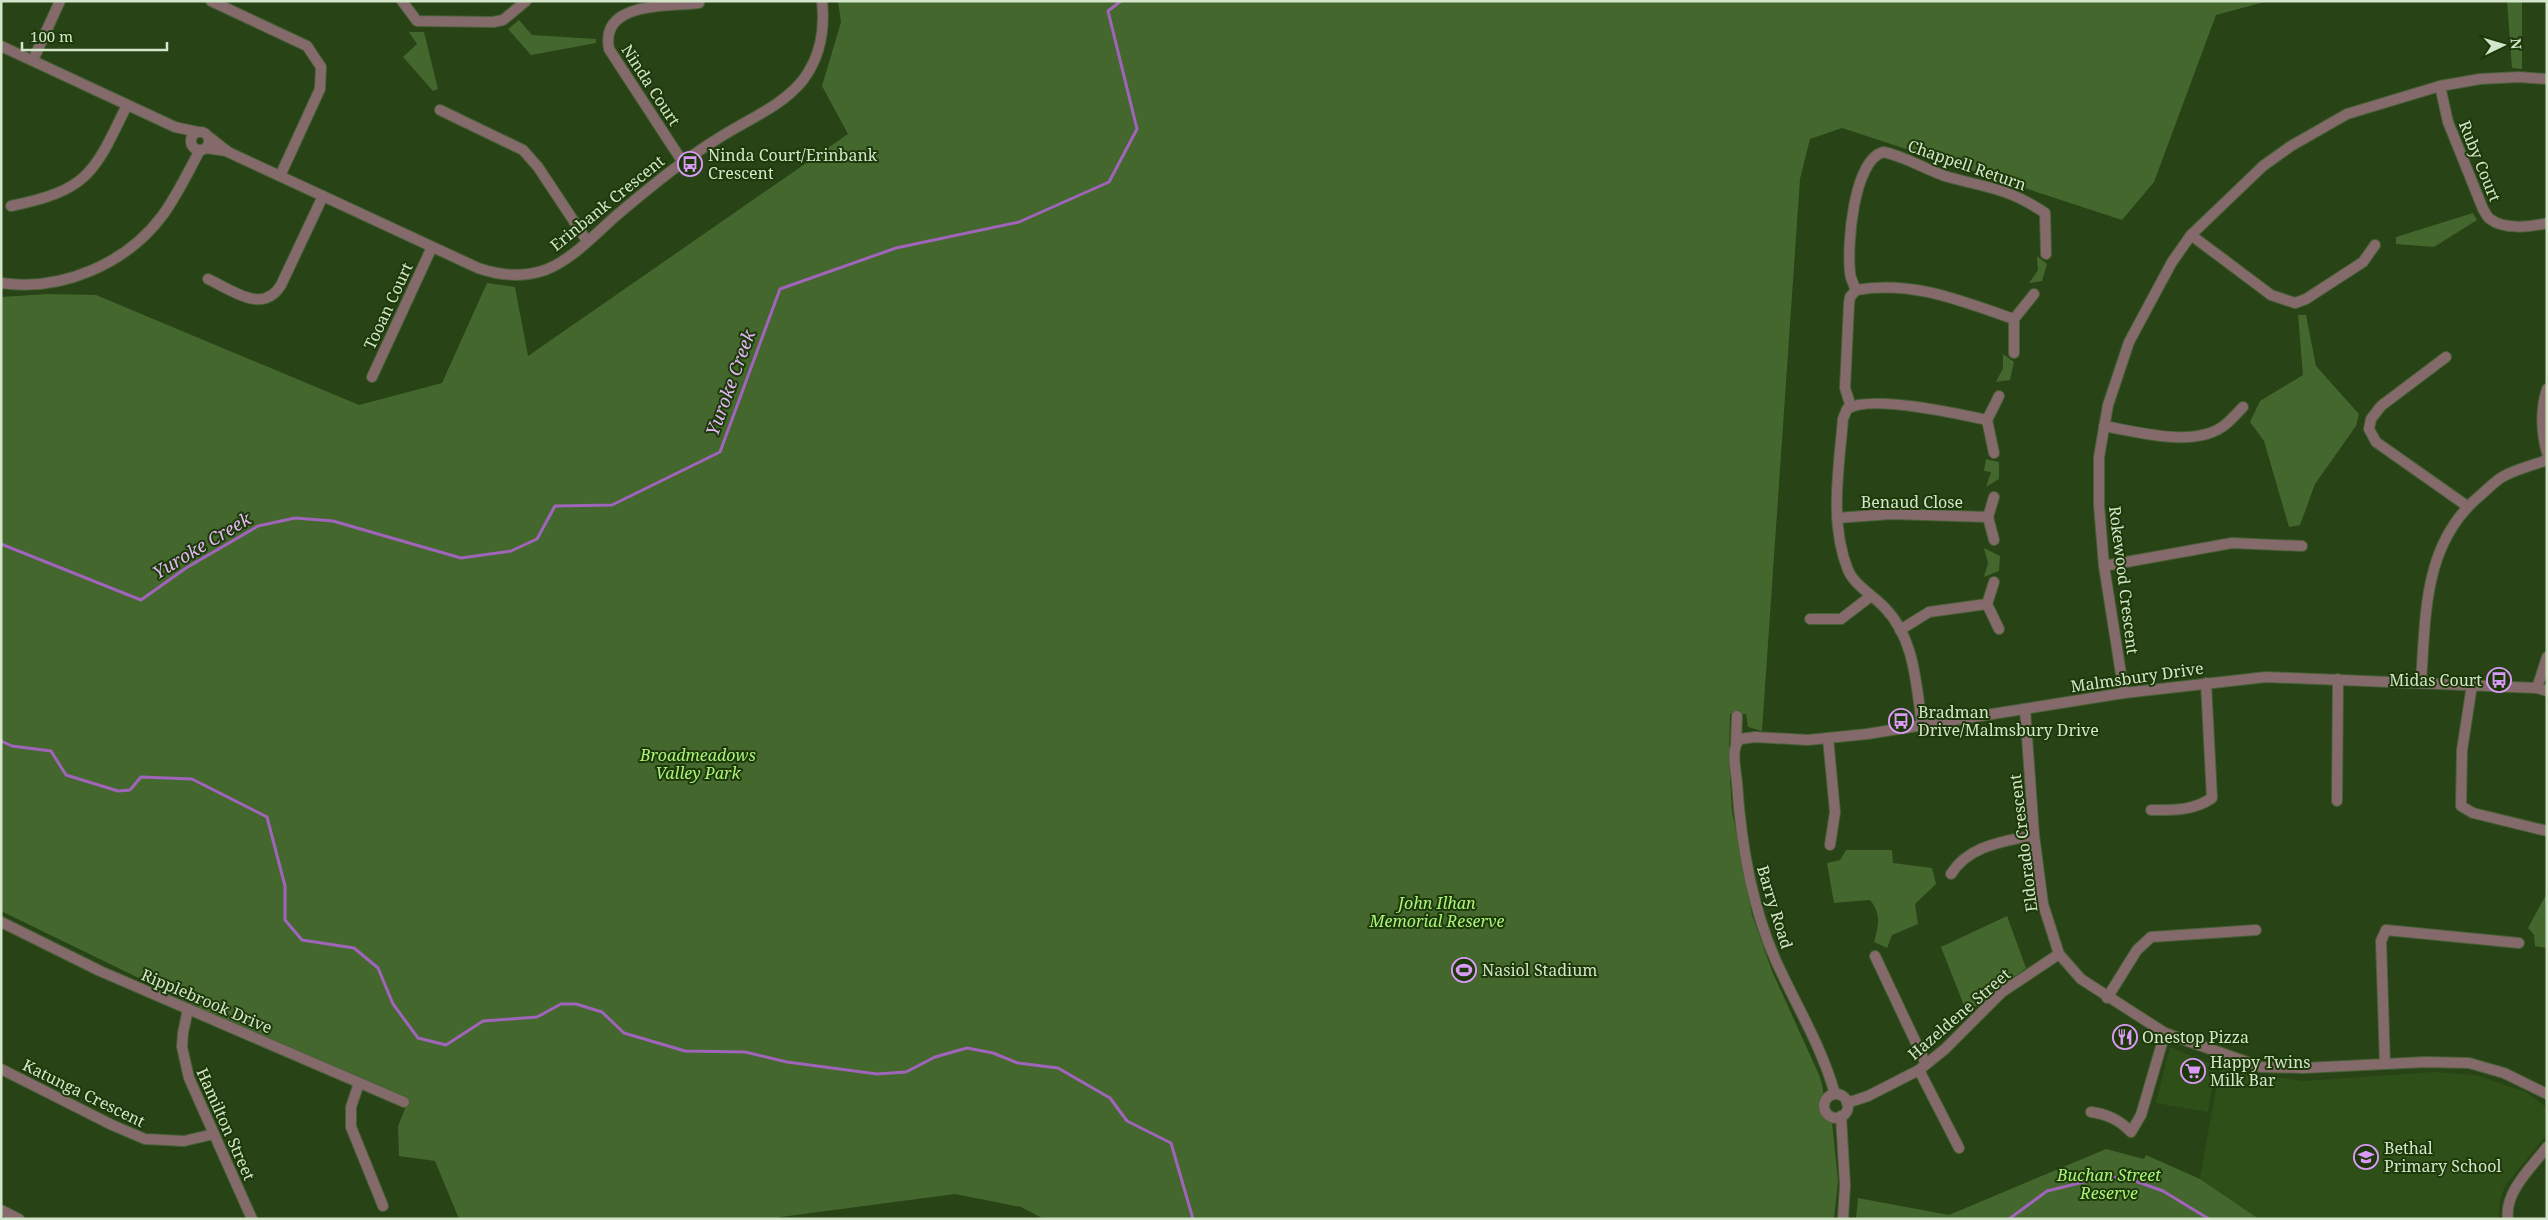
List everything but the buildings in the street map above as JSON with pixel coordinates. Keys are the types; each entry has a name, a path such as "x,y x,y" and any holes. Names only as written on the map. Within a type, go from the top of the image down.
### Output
{"street":[{"path":"33,60 60,1"},
{"path":"211,1 307,46 321,67 320,89 280,176"},
{"path":"402,1 417,21 465,22 499,22 526,1"},
{"name":"Erinbank Crescent","path":"198,132 204,133 228,152 478,268 493,273 519,276 539,272 558,264 682,161 783,100 794,91 811,67 819,49 823,28 822,1"},
{"name":"Ninda Court","path":"682,161 609,49 608,32 616,19 631,11 699,3"},
{"path":"1,46 175,127 198,132"},
{"name":"Rokewood Crescent","path":"2124,693 2104,566 2099,505 2099,457 2108,405 2130,342 2172,262 2191,235 2263,166 2305,137 2347,114 2440,86 2480,79 2547,78"},
{"name":"Ruby Court","path":"2440,86 2448,122 2483,209 2489,219 2504,224 2532,226 2547,223"},
{"path":"11,206 64,192 84,177 102,156 127,104"},
{"path":"440,110 523,150 538,167 587,241"},
{"path":"175,127 197,146"},
{"path":"1,283 22,285 61,281 107,263 122,254 150,231 172,201 184,180 197,146 193,135 198,132"},
{"path":"197,146 209,143 209,137"},
{"name":"Erinbank Crescent","path":"197,146 228,152"},
{"name":"Chappell Return","path":"1856,290 1850,273 1851,226 1855,199 1869,163 1878,154 1888,153 1948,177 2002,189 2048,210 2046,254"},
{"path":"208,279 257,300 272,297 281,285 323,196"},
{"path":"2191,235 2271,295 2295,302 2306,299 2363,262 2375,245"},
{"name":"Tooan Court","path":"372,377 432,247"},
{"path":"1851,407 1844,388 1849,304 1850,297 1856,290 1893,286 1916,289 2014,319"},
{"path":"2014,353 2014,319 2034,294"},
{"path":"2446,357 2381,406 2371,419 2369,429 2376,442 2467,506"},
{"path":"2547,389 2542,406 2543,436 2547,453"},
{"path":"1994,453 1987,420 2000,396"},
{"path":"1922,725 1908,644 1885,607 1871,596 1847,569 1837,518 1843,419 1847,409 1851,407 1879,405 1942,410 1987,420"},
{"path":"2104,426 2174,437 2199,435 2226,425 2243,407"},
{"path":"2421,682 2429,587 2440,548 2450,527 2467,506 2504,476 2547,460"},
{"path":"1994,497 1988,517 1994,540"},
{"name":"Benaud Close","path":"1837,518 1891,514 1988,517"},
{"path":"2104,566 2232,544 2302,546"},
{"path":"1994,582 1987,604 2000,630"},
{"path":"1810,620 1841,619 1871,596"},
{"path":"1900,630 1929,612 1987,604"},
{"path":"2542,689 2547,657"},
{"name":"Malmsbury Drive","path":"1736,744 1747,738 1808,740 1828,738 2124,693 2266,677 2472,684 2542,689"},
{"path":"2338,680 2338,801"},
{"path":"2151,810 2200,807 2212,798 2206,683"},
{"path":"2472,684 2462,750 2460,806 2472,813 2547,831"},
{"name":"Eldorado Crescent","path":"2025,709 2034,834 2043,904 2060,954 2081,979 2107,998 2165,1032 2261,1067 2304,1068 2385,1064 2469,1063 2504,1073 2547,1094"},
{"name":"Barry Road","path":"1736,716 1738,809 1748,872 1759,914 1777,962 1826,1061 1835,1094"},
{"path":"1828,738 1835,812 1830,845"},
{"path":"1951,874 1958,862 1977,849 2034,834"},
{"name":"Ripplebrook Drive","path":"1,922 100,971 404,1102"},
{"path":"2107,998 2137,950 2151,937 2256,930"},
{"path":"2385,1064 2381,941 2386,930 2519,944"},
{"name":"Hazeldene Street","path":"1847,1103 1868,1096 1923,1067 2002,992 2060,954"},
{"path":"1874,956 1959,1148"},
{"name":"Hamilton Street","path":"188,1009 183,1033 184,1064 188,1078 252,1219"},
{"path":"2091,1112 2101,1113 2122,1122 2131,1132 2141,1115 2165,1032"},
{"name":"Katunga Crescent","path":"1,1069 112,1125 145,1139 184,1141 214,1134"},
{"path":"359,1083 351,1107 351,1127 383,1206"},
{"path":"1835,1094 1842,1095 1847,1103 1847,1111 1841,1116 1830,1116 1824,1107 1826,1100 1835,1094"},
{"path":"1841,1116 1845,1185 1843,1219"},
{"path":"2508,1219 2509,1202 2515,1189 2547,1147"},
{"path":"1,1210 19,1219"}],"shaded area":[{"path":"2170,1047 2216,1066 2208,1112 2156,1103"},
{"name":"Bethal Primary School","path":"2220,1066 2244,1073 2304,1081 2434,1072 2476,1075 2526,1092 2547,1108 2547,1134 2505,1186 2500,1200 2498,1219 2259,1219 2200,1179"}],"green space":[{"name":"Broadmeadows Valley Park","path":"838,1 2268,1 2216,15 2154,182 2122,220 1842,128 1810,139 1800,179 1762,731 1748,727 1746,714 1730,714 1729,761 1732,811 1752,915 1772,971 1820,1077 1823,1088 1821,1112 1832,1122 1838,1181 1834,1219 1044,1219 1021,1207 955,1194 781,1217 779,1219 459,1219 435,1161 399,1156 398,1126 409,1099 225,1020 1,911 1,297 47,294 96,295 359,405 442,383 487,283 515,287 528,356 848,134 822,86 841,22"},
{"path":"2507,1 2522,1 2522,69 2512,68"},
{"path":"519,20 532,35 596,39 596,43 531,55 508,29"},
{"path":"409,32 424,32 438,89 433,91 403,57 417,44"},
{"path":"2473,213 2477,220 2434,247 2396,244 2396,237"},
{"path":"2037,256 2047,264 2042,281 2029,283 2038,270"},
{"path":"2298,315 2306,315 2316,366 2359,414 2356,426 2315,484 2300,525 2289,527 2264,441 2250,422 2260,401 2303,375"},
{"path":"2003,354 2014,362 2010,380 1996,382 2003,368"},
{"path":"1986,459 1999,462 1999,479 1986,487 1991,472 1984,471"},
{"path":"1984,548 2000,556 1999,571 1984,577 1988,563"},
{"path":"1846,850 1892,850 1893,863 1932,868 1936,884 1915,904 1918,924 1892,935 1887,948 1874,942 1878,920 1874,905 1870,900 1834,903 1827,863 1840,860"},
{"path":"2547,893 2547,948 2535,946 2534,935 2528,928"},
{"path":"2007,916 2026,968 1967,1013 1941,947"},
{"name":"Buchan Street Reserve","path":"2106,1149 2144,1159 2146,1155 2200,1179 2259,1219 1856,1219 1858,1198 1949,1215"}],"waterway":[{"name":"Yuroke Creek","path":"1,544 141,600 186,568 258,526 295,518 333,521 461,558 511,551 537,539 555,506 612,505 720,452 780,289 896,248 1019,222 1109,182 1137,129 1108,11 1121,1"},
{"path":"1,741 12,746 51,751 66,775 118,791 130,790 141,777 192,779 267,817 285,886 285,920 302,940 354,948 378,968 393,1004 418,1038 446,1045 483,1021 537,1017 561,1004 576,1004 602,1012 624,1033 685,1051 745,1052 787,1062 877,1074 906,1072 935,1057 967,1048 993,1053 1018,1063 1058,1068 1110,1098 1127,1121 1171,1143 1193,1219"},
{"path":"2009,1219 2047,1191 2096,1179 2124,1177 2163,1191 2209,1219"}],"place":[{"name":"Ninda Court/Erinbank Crescent","path":"690,164"},
{"name":"Midas Court","path":"2499,680"},
{"name":"Bradman Drive/Malmsbury Drive","path":"1901,721"},
{"name":"Nasiol Stadium","path":"1464,970"},
{"name":"Onestop Pizza","path":"2125,1037"},
{"name":"Happy Twins Milk Bar","path":"2193,1071"},
{"name":"Bethal Primary School","path":"2366,1157"}],"park label":[{"name":"John Ilhan Memorial Reserve","path":"1437,912"}]}
